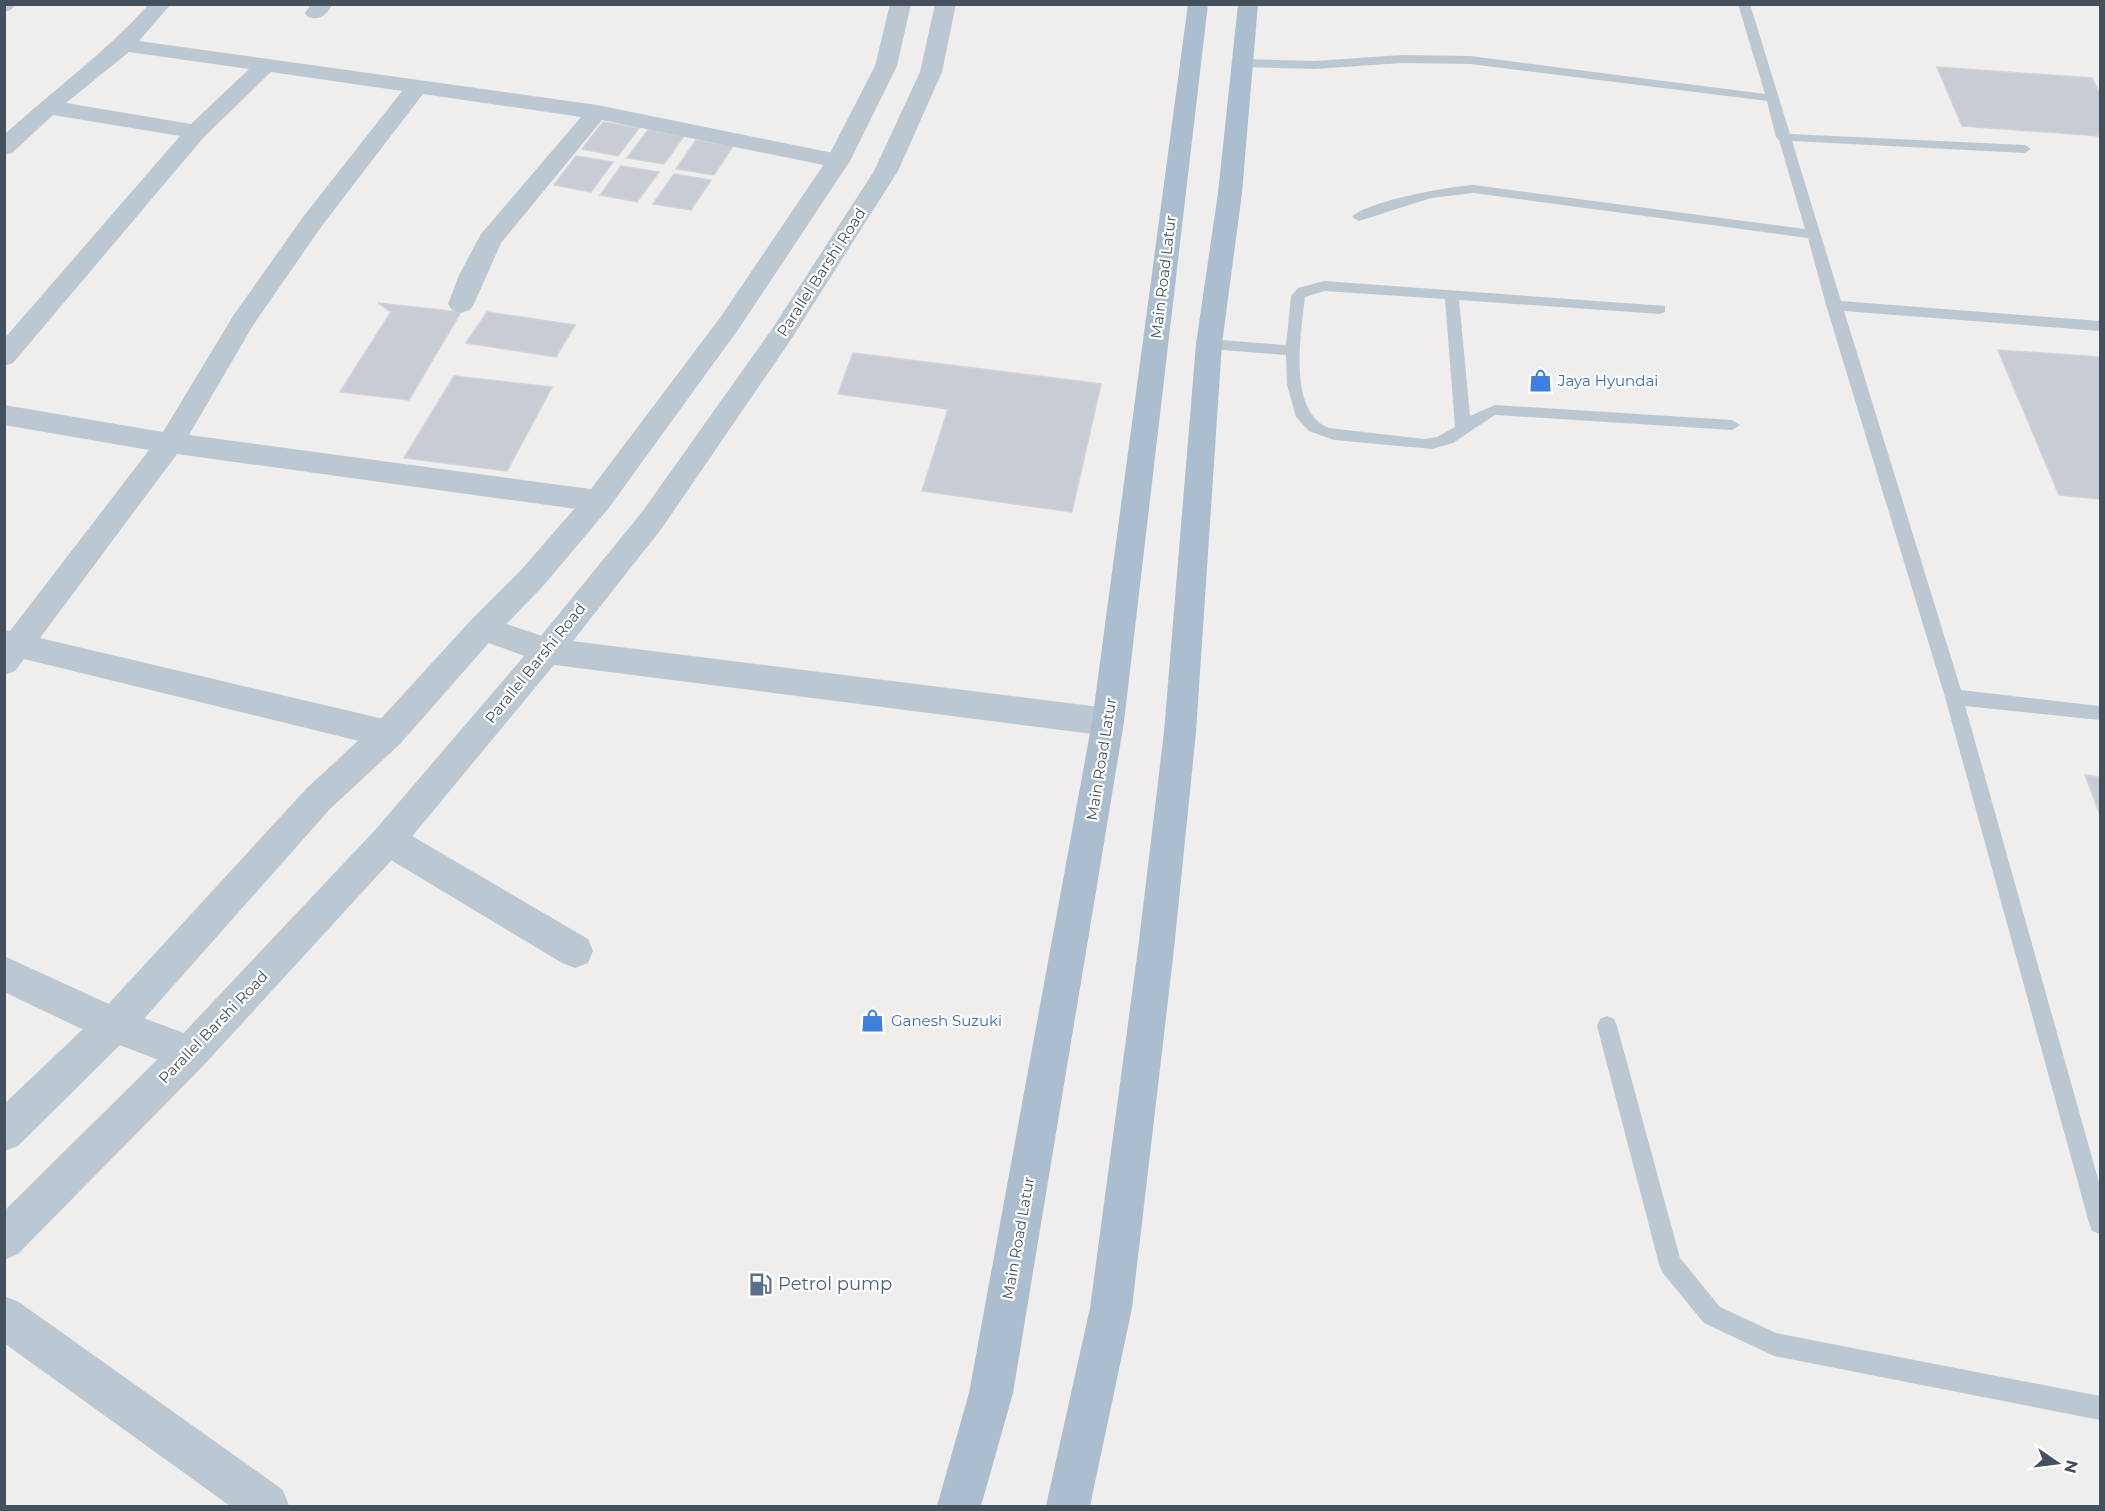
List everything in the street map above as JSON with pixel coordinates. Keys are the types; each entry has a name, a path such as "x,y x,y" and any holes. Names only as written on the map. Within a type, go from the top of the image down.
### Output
{"main road":[{"name":"Main Road Latur","path":"959,1506 991,1393 1108,722 1198,4"},
{"path":"1068,1506 1111,1308 1154,960 1180,732 1209,345 1230,193 1248,4"}],"street":[{"path":"4,148 48,107 124,45 161,4"},
{"path":"4,1132 114,1025 318,799 388,734 483,628 533,578 598,501 731,321 838,161 886,66 901,4"},
{"name":"Parallel Barshi Road","path":"4,1240 190,1053 388,840 547,651 658,510 781,335 886,171 931,72 946,4"},
{"path":"124,45 597,112 838,161"},
{"path":"4,357 196,132 266,65"},
{"path":"388,734 9,650 170,443 248,313 312,222 418,86"},
{"path":"48,107 196,132"},
{"path":"461,304 472,275 490,240 597,112"},
{"path":"4,415 170,443 598,501"},
{"path":"483,628 547,651 1108,722"},
{"path":"388,840 575,951"},
{"path":"4,973 114,1025 190,1053"},
{"path":"4,1317 267,1506"}],"lane":[{"path":"1744,4 1782,137 1954,697 2100,1223"},
{"path":"1243,63 1315,65 1402,59 1470,60 1771,98"},
{"path":"1782,137 2025,149"},
{"path":"1359,217 1451,188 1474,189 1812,234"},
{"path":"1660,309 1324,286 1303,291 1298,296 1292,350 1298,410 1315,427 1331,434 1420,443 1438,443 1451,438 1485,412 1495,410 1732,425"},
{"path":"1452,295 1463,428"},
{"path":"1833,305 2100,326"},
{"path":"1209,345 1292,350"},
{"path":"1954,697 2100,712"},
{"path":"1607,1026 1670,1264 1712,1315 1774,1344 2100,1408"}],"building":[{"path":"1937,67 2092,78 2100,94 2100,136 1962,126"},
{"path":"603,122 639,128 618,156 582,149"},
{"path":"648,130 684,136 664,164 627,158"},
{"path":"696,140 733,146 714,175 676,169"},
{"path":"576,156 613,162 591,192 554,185"},
{"path":"621,166 659,172 637,202 600,195"},
{"path":"674,174 711,180 691,210 653,204"},
{"path":"378,303 461,312 409,400 340,392 391,312"},
{"path":"487,312 575,325 556,357 466,343"},
{"path":"1998,350 2100,357 2100,499 2059,495"},
{"path":"853,353 1101,384 1072,512 922,491 948,409 838,394"},
{"path":"454,376 552,387 507,471 404,458"},
{"path":"2085,775 2100,777 2100,815"}],"place":[{"name":"Jaya Hyundai","path":"1540,380"},
{"name":"Ganesh Suzuki","path":"873,1020"},
{"name":"Petrol pump","path":"760,1284"}]}
